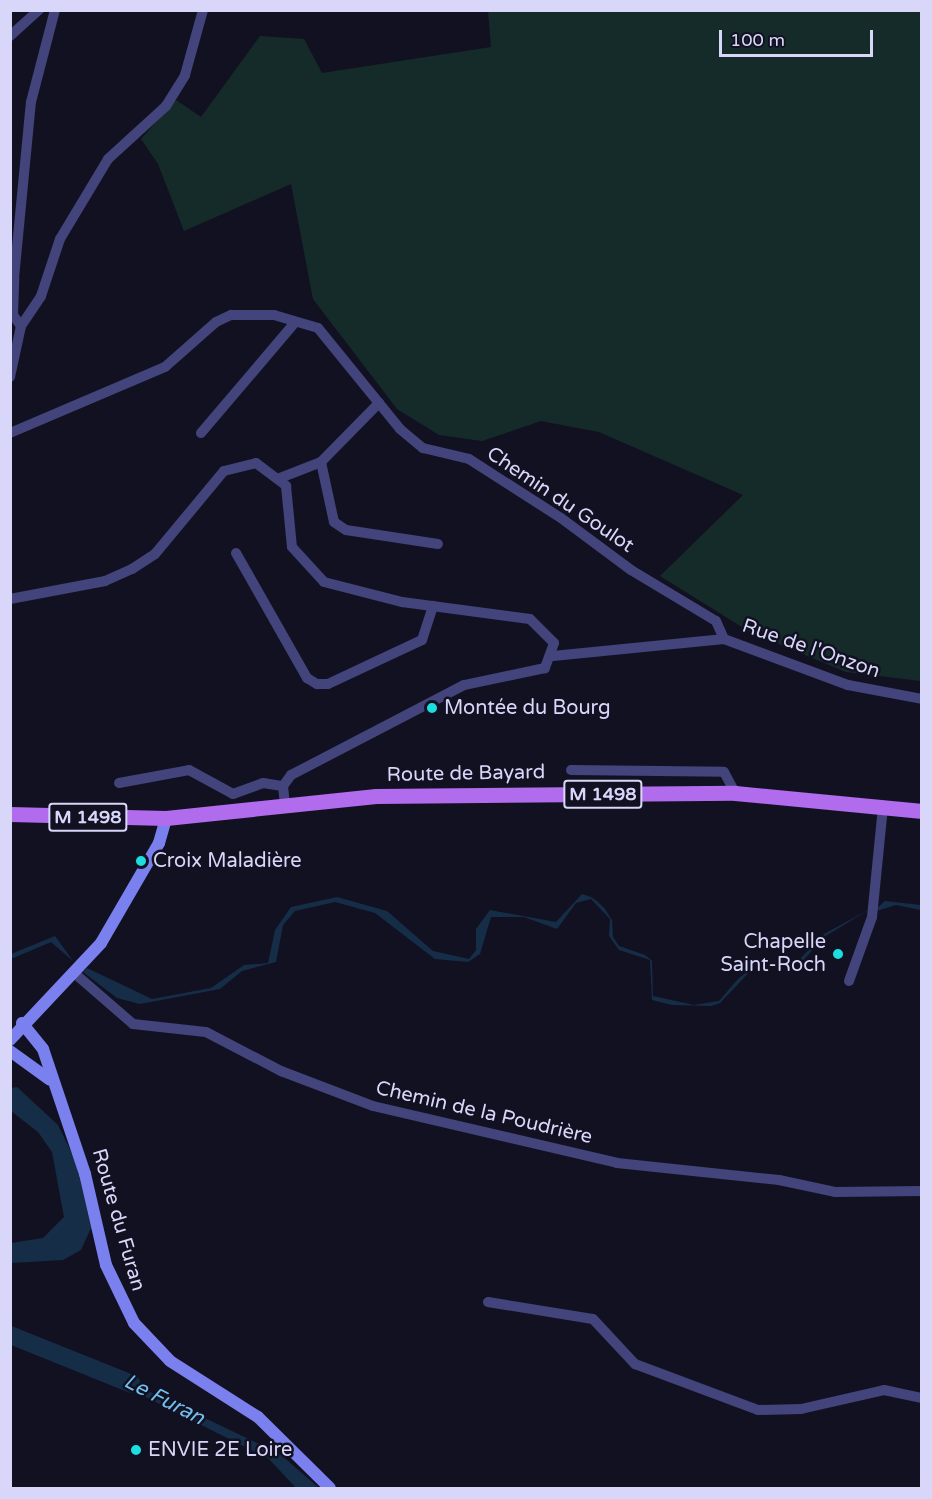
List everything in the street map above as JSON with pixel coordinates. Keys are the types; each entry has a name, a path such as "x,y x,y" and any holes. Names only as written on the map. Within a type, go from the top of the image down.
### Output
{"main road":[{"name":"Route de Bayard","path":"10,814 166,818 376,796 735,793 921,810"},
{"path":"10,1040 22,1023 73,972 124,909 161,839 166,818"},
{"name":"Route du Furan","path":"22,1023 43,1049 85,1173 106,1265 134,1323 170,1361 258,1417 330,1488"},
{"name":"Route du Furan","path":"10,1051 41,1069 55,1086"}],"street":[{"path":"10,36 39,10"},
{"path":"21,326 13,315 14,278 31,102 55,10"},
{"path":"10,377 21,326 41,297 60,239 108,159 166,106 185,75 203,10"},
{"name":"Chemin du Goulot","path":"10,433 165,367 216,322 231,315 260,312 293,325 318,328 379,403 423,448 469,459 543,506 631,570 716,621 724,639"},
{"path":"201,433 293,325"},
{"path":"279,478 321,462 379,403"},
{"path":"321,462 334,522 346,530 438,544"},
{"path":"10,598 105,581 132,569 155,554 224,471 256,463 279,478 289,498 292,548 307,569 324,582 433,606 530,619 554,643 553,656"},
{"path":"236,553 308,678 317,684 328,684 422,640 433,606"},
{"path":"285,805 283,786 291,775 464,685 533,673 553,656 724,639"},
{"name":"Rue de l'Onzon","path":"724,639 848,685 921,699"},
{"path":"571,770 724,772 735,793"},
{"path":"119,783 189,771 233,794 263,783 283,786"},
{"path":"849,981 872,917 883,806"},
{"name":"Chemin de la Poudrière","path":"73,972 133,1024 206,1032 325,1089 417,1117 617,1163 779,1180 835,1192 921,1191"},
{"path":"488,1302 593,1319 635,1364 758,1410 801,1409 884,1390 921,1398"}],"green space":[{"path":"488,11 921,11 921,681 846,672 750,632 660,576 743,495 599,432 541,421 482,441 439,435 397,409 313,299 291,184 184,231 158,164 141,139 176,100 201,117 260,36 304,39 322,73 491,47"}],"water":[{"path":"582,894 591,897 605,909 612,920 613,937 619,946 645,955 652,961 653,996 694,1005 719,1001 738,979 759,962 798,961 824,934 870,909 824,937 801,963 757,964 720,1003 711,1006 672,1005 652,1000 650,960 619,950 609,936 610,919 591,899 576,903 557,929 524,917 491,917 480,954 468,962 435,959 375,913 335,902 295,911 283,925 276,962 242,971 220,989 140,1004 117,998 83,972 87,968 152,999 211,988 244,965 268,963 275,930 291,907 337,897 387,911 433,951 469,959 476,950 476,929 490,910 556,922"},
{"path":"885,901 921,905 921,910 896,905 873,912"},
{"path":"55,936 73,961 51,942 11,959 11,954"},
{"path":"17,1087 58,1125 76,1162 91,1228 81,1250 63,1260 11,1263 11,1243 43,1238 64,1217 52,1152 38,1132 11,1111 11,1088"},
{"path":"10,1329 31,1343 100,1368 280,1454 319,1488 296,1488 269,1459 102,1375 16,1342"}],"waterway":[{"name":"Le Furan","path":"10,1335 132,1384"}],"place":[{"name":"Montée du Bourg","path":"432,708"},
{"name":"Croix Maladière","path":"141,861"},
{"name":"Chapelle Saint-Roch","path":"838,954"},
{"name":"ENVIE 2E Loire","path":"136,1450"}]}
